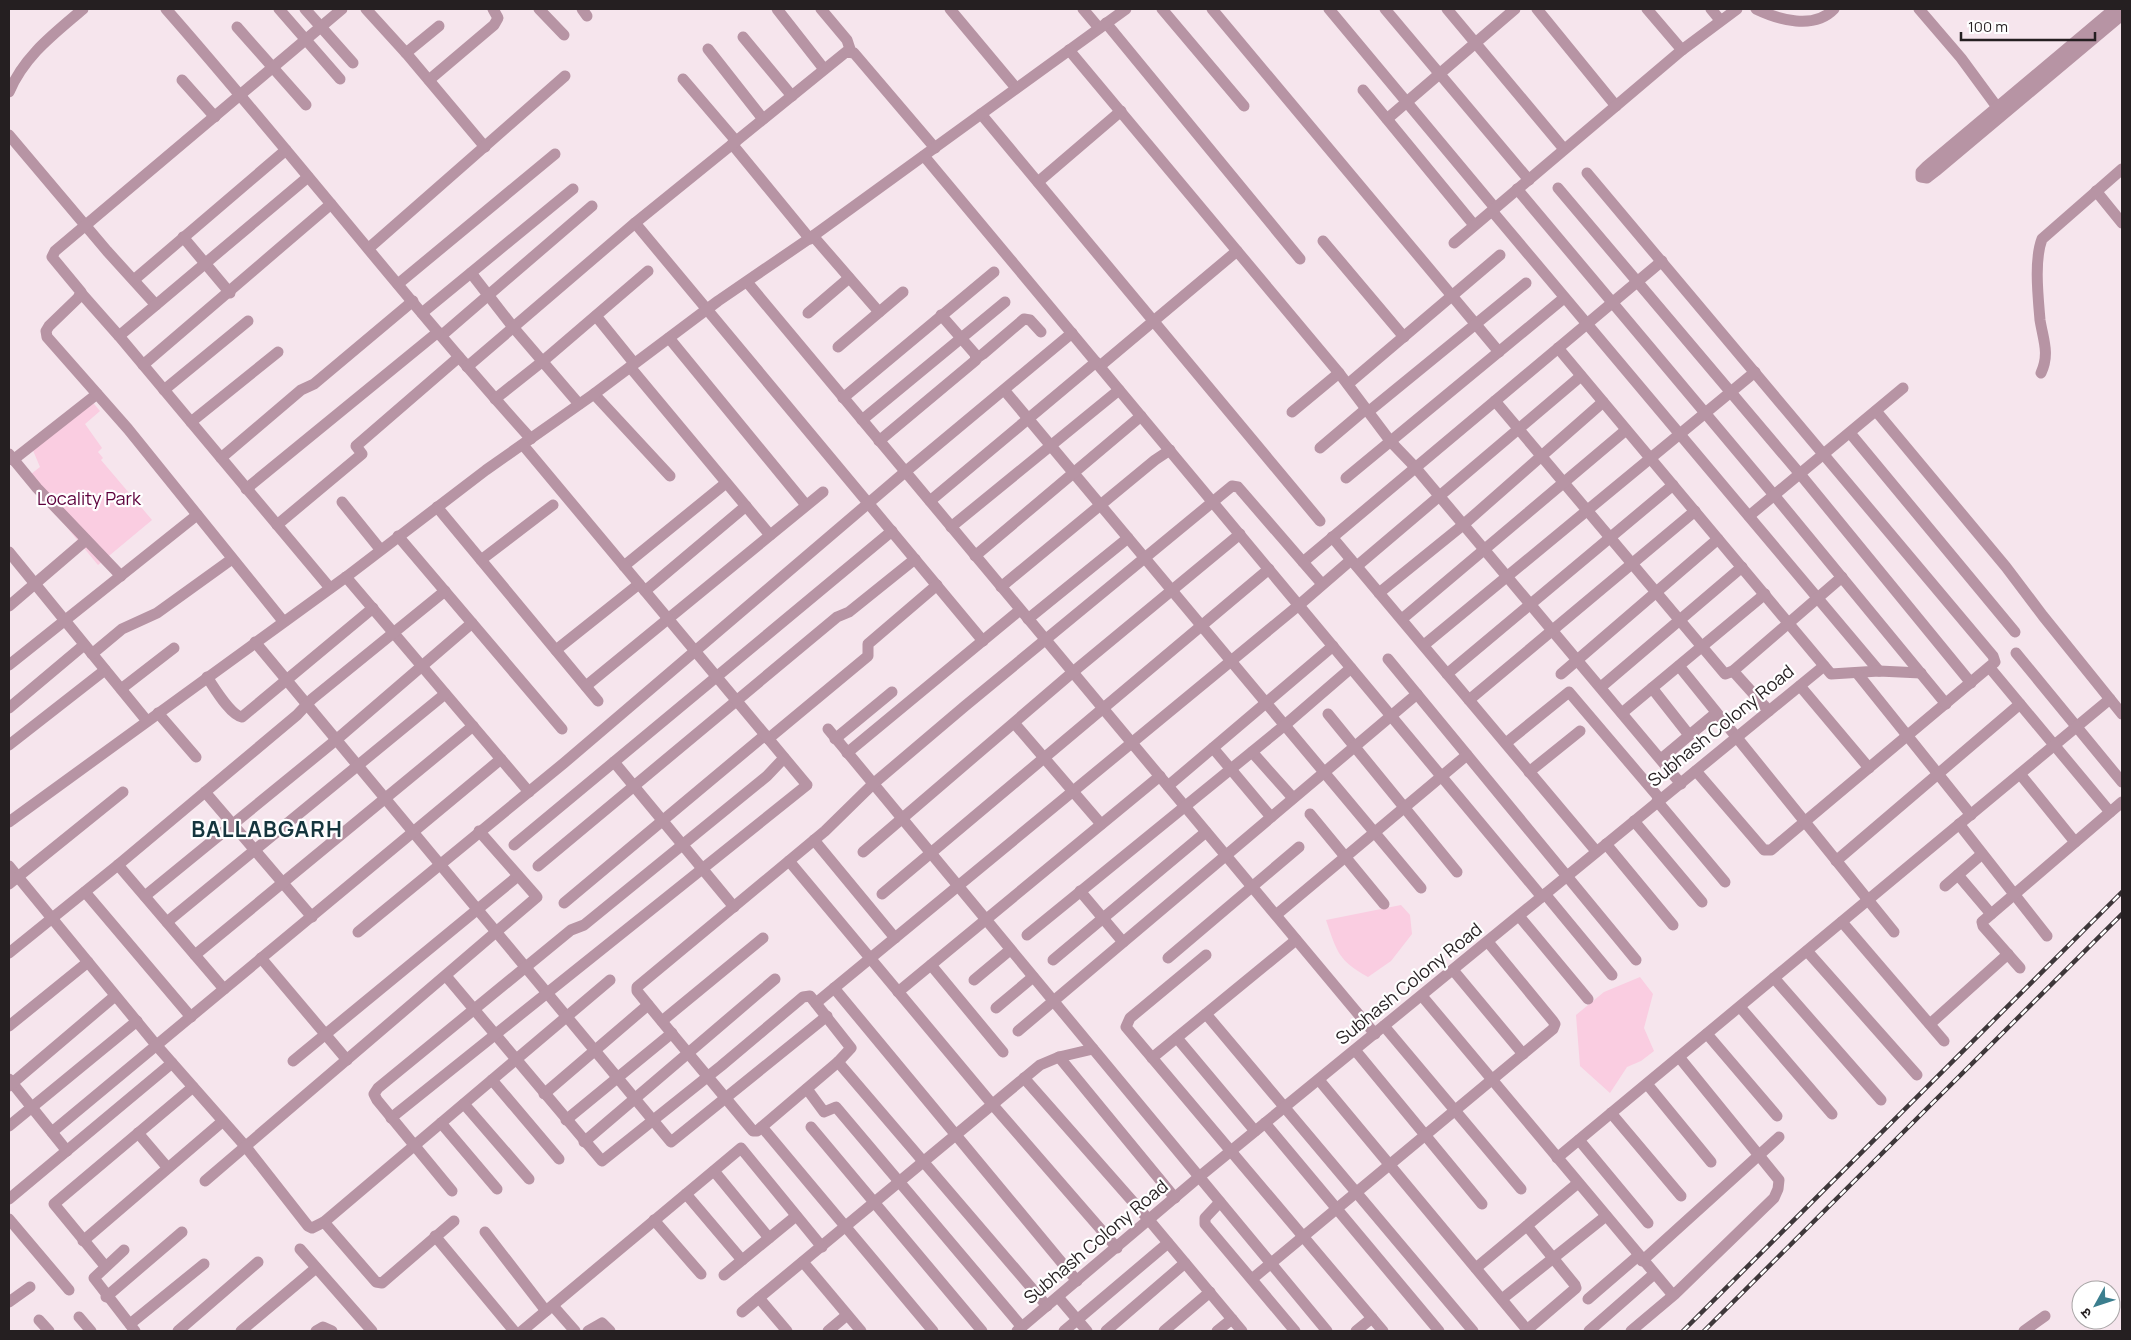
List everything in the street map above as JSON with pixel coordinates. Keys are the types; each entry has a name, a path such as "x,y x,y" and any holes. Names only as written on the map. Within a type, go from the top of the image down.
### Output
{"street":[{"path":"65,9 69,21"},
{"path":"9,92 16,76 27,60 83,9"},
{"path":"278,9 340,79"},
{"path":"305,9 353,63"},
{"path":"330,588 52,257 55,252 342,9"},
{"path":"366,9 406,53 485,147"},
{"path":"429,80 494,25 498,18 493,9"},
{"path":"539,9 564,35"},
{"path":"777,9 824,69"},
{"path":"821,9 847,40 851,52 935,148"},
{"path":"950,9 1016,88"},
{"path":"1083,9 1102,25 1300,259"},
{"path":"9,822 254,642 346,577 380,549 594,394 707,309 812,238 1126,9"},
{"path":"1162,9 1244,106"},
{"path":"1212,9 1499,352"},
{"path":"1329,9 1564,298 1879,672"},
{"path":"1385,9 1529,180"},
{"path":"1446,9 1564,150"},
{"path":"1387,119 1516,9"},
{"path":"1537,9 1616,106"},
{"path":"1648,9 1682,50"},
{"path":"1711,9 1720,20"},
{"path":"1454,243 1682,50 1737,9"},
{"path":"1756,9 1780,19 1810,20 1821,19 1834,9"},
{"path":"1924,10 1997,107"},
{"path":"173,11 240,96 495,399 624,566 807,785 496,1036 391,1118"},
{"path":"2117,17 1936,171 1927,178 1921,177 1921,172 1927,166 1997,107 2117,17"},
{"path":"237,26 306,105"},
{"path":"406,53 439,26"},
{"path":"743,37 792,96"},
{"path":"708,49 764,119"},
{"path":"1069,50 1339,373 1391,442 1415,467 1575,660 1601,686 1681,784"},
{"path":"467,367 635,223 844,53 851,52"},
{"path":"369,248 565,76"},
{"path":"683,79 812,238 879,312"},
{"path":"182,80 215,117"},
{"path":"1363,90 1474,225"},
{"path":"1038,182 1121,111"},
{"path":"981,114 1320,521"},
{"path":"9,135 107,251 135,279 156,305"},
{"path":"135,279 286,150"},
{"path":"398,284 555,154"},
{"path":"924,156 1391,716 1612,976"},
{"path":"2041,373 2046,363 2046,350 2040,318 2037,251 2042,238 2122,169"},
{"path":"1588,173 1993,656 1995,662 1772,850 1766,851 1696,771"},
{"path":"119,336 308,177"},
{"path":"1558,188 1800,474 1971,683"},
{"path":"422,312 573,189"},
{"path":"1517,189 1774,495 1946,704"},
{"path":"2096,191 2122,223"},
{"path":"143,365 230,293 331,204"},
{"path":"246,489 489,295 592,206"},
{"path":"635,223 984,641"},
{"path":"184,238 230,293"},
{"path":"1323,241 1404,336"},
{"path":"930,502 1237,251"},
{"path":"1348,384 1500,255"},
{"path":"1303,562 1662,261"},
{"path":"495,399 544,361 648,271"},
{"path":"844,398 994,272"},
{"path":"470,273 579,404"},
{"path":"808,313 849,278"},
{"path":"747,282 1375,1034"},
{"path":"1320,448 1476,325 1526,283"},
{"path":"838,347 903,292"},
{"path":"81,293 49,326 46,334 128,429 283,621"},
{"path":"1346,478 1564,298"},
{"path":"220,458 301,390 314,384 413,301"},
{"path":"862,420 1005,302"},
{"path":"941,315 977,358"},
{"path":"596,316 632,365 770,535"},
{"path":"880,441 1024,319 1030,320 1041,332"},
{"path":"164,390 248,321"},
{"path":"358,932 529,792 869,503 1006,391 1072,333"},
{"path":"668,338 806,505"},
{"path":"1558,348 1831,674 1921,673"},
{"path":"191,422 278,352"},
{"path":"277,525 362,454 356,446 459,357"},
{"path":"1424,645 1755,372"},
{"path":"1292,412 1339,373"},
{"path":"816,1003 1299,605 1322,584 1354,563 1439,496 1581,376"},
{"path":"1748,516 1903,388"},
{"path":"951,528 1119,390"},
{"path":"1006,391 1420,888"},
{"path":"97,394 11,457 121,576"},
{"path":"594,394 670,476"},
{"path":"1495,402 1725,674 1733,671 1788,621 1842,577"},
{"path":"1379,592 1463,525 1603,402"},
{"path":"1876,411 2006,567 2122,714"},
{"path":"975,556 1141,416"},
{"path":"1402,619 1626,430"},
{"path":"1850,433 2015,632"},
{"path":"1001,587 1100,504 1170,450"},
{"path":"624,566 726,483"},
{"path":"1448,674 1673,484"},
{"path":"446,976 584,1142 600,1160 605,1161 708,1077 806,995 810,996 851,1048 838,1062 757,1131 753,1131 708,1077 688,1052 648,1005 637,991 638,987 814,840 873,784 1008,670 1046,641 1232,486 1236,485 1322,584"},
{"path":"586,686 823,492"},
{"path":"342,502 380,549"},
{"path":"481,560 553,505"},
{"path":"556,650 642,588 746,506"},
{"path":"437,507 598,701"},
{"path":"1469,700 1695,511"},
{"path":"9,665 196,515"},
{"path":"514,845 892,531"},
{"path":"863,852 1015,724 1073,672 1240,534"},
{"path":"398,536 562,729"},
{"path":"1332,537 1596,852"},
{"path":"848,753 984,641 1128,538"},
{"path":"1561,674 1718,539"},
{"path":"9,606 86,540"},
{"path":"9,552 147,721"},
{"path":"9,708 88,650 122,629 157,613 232,559"},
{"path":"538,866 837,618 849,612 915,559"},
{"path":"1601,686 1678,619 1742,567"},
{"path":"882,894 1269,570"},
{"path":"346,577 529,792"},
{"path":"564,903 663,820 868,656 868,644 937,585"},
{"path":"9,953 118,865 301,712 306,704 445,591"},
{"path":"1622,713 1765,594"},
{"path":"207,677 231,710 242,717 373,608"},
{"path":"145,896 336,740 472,623"},
{"path":"254,642 669,1140 673,1141 827,1016"},
{"path":"1168,786 1334,646"},
{"path":"121,689 174,648"},
{"path":"2016,653 2122,782"},
{"path":"1388,659 1636,960"},
{"path":"1679,666 1894,932"},
{"name":"Subhash Colony Road","path":"1020,1329 1230,1152 1824,666"},
{"path":"1027,935 1285,725 1351,668"},
{"path":"1990,668 2110,812"},
{"path":"9,745 105,670"},
{"path":"1733,671 1769,711"},
{"path":"1857,673 1971,815"},
{"path":"1800,686 1869,768"},
{"path":"1652,688 1689,736"},
{"path":"892,692 831,734 1327,1331"},
{"path":"1506,744 1569,692 1725,882"},
{"path":"167,922 446,694"},
{"path":"1018,1031 1417,694"},
{"path":"1557,1158 2110,698"},
{"path":"1836,861 2020,704"},
{"path":"158,713 196,757"},
{"path":"1661,759 1716,713"},
{"path":"1328,714 1457,872"},
{"path":"1015,724 1101,824"},
{"path":"195,955 473,726"},
{"path":"1529,772 1580,731"},
{"path":"1213,748 1271,817"},
{"path":"1252,752 1293,798"},
{"path":"1276,915 1467,755"},
{"path":"452,1191 377,1100 375,1092 571,930 584,925 767,776 784,758"},
{"path":"52,1132 501,759"},
{"path":"614,762 734,907"},
{"path":"2020,774 2075,842"},
{"path":"898,992 1160,776"},
{"path":"13,880 123,792"},
{"path":"205,792 312,917"},
{"path":"2020,968 1982,922 2122,802"},
{"path":"1310,814 1384,904"},
{"path":"1634,821 1702,902"},
{"path":"1959,824 2047,936"},
{"path":"205,1181 537,897 479,831"},
{"path":"1053,960 1206,832"},
{"path":"814,840 895,938"},
{"path":"1606,844 1673,925"},
{"path":"1168,958 1299,847"},
{"path":"1945,886 1982,854"},
{"path":"789,861 992,1104 1116,1248"},
{"path":"118,865 224,989"},
{"path":"9,866 13,880 51,918 192,1087 246,1146 308,1226 315,1227 324,1222 610,980"},
{"path":"1958,875 1991,914"},
{"path":"293,1061 518,876"},
{"path":"1080,891 1123,942"},
{"path":"85,892 191,1017"},
{"path":"1519,916 1588,999"},
{"path":"1842,922 1944,1041"},
{"path":"662,1021 763,938"},
{"path":"1152,1058 1296,940"},
{"path":"1252,1279 1553,1029 1554,1024 1488,942"},
{"path":"974,980 1010,950"},
{"path":"1807,951 1918,1075"},
{"path":"1930,1024 2008,954"},
{"path":"1206,955 1127,1022 1126,1027 1383,1331"},
{"path":"261,958 347,1060"},
{"path":"9,1026 88,962"},
{"path":"931,965 1002,1052"},
{"path":"1454,970 1523,1054"},
{"path":"996,1008 1033,977"},
{"path":"1774,978 1882,1100"},
{"path":"584,1142 775,979"},
{"path":"834,988 1077,1281"},
{"path":"67,1150 10,1082 116,996"},
{"path":"1422,996 1640,1258 1670,1293 1675,1294"},
{"path":"544,1094 594,1049 648,1005"},
{"path":"1740,1007 1832,1114"},
{"path":"1206,1014 1473,1331"},
{"path":"9,1126 137,1021"},
{"path":"1384,1026 1521,1189"},
{"path":"566,1120 672,1033"},
{"path":"1707,1034 1777,1116"},
{"path":"1177,1038 1256,1131"},
{"path":"742,1312 1040,1065 1059,1057 1093,1049"},
{"path":"1355,1050 1482,1204"},
{"path":"1059,1057 1175,1198"},
{"path":"1631,1331 1675,1294 1774,1198 1779,1180 1679,1057"},
{"path":"838,1062 1047,1306"},
{"path":"9,1199 172,1063"},
{"path":"1024,1078 1150,1220 1242,1331"},
{"path":"492,1080 559,1159"},
{"path":"1319,1080 1528,1331 1576,1288 1526,1226"},
{"path":"1647,1084 1711,1162"},
{"path":"105,1266 54,1204 192,1087"},
{"path":"807,1089 824,1112 836,1107 901,1181 1020,1329"},
{"path":"464,1104 528,1179"},
{"path":"1612,1113 1682,1196"},
{"path":"83,1240 223,1121"},
{"path":"441,1123 497,1189"},
{"path":"1265,1124 1439,1331"},
{"path":"762,1127 933,1331"},
{"path":"811,1127 982,1331"},
{"path":"138,1133 167,1167"},
{"path":"1588,1299 1640,1258 1779,1137"},
{"path":"1579,1140 1648,1224"},
{"path":"522,1331 741,1148 822,1247"},
{"path":"714,1171 769,1238"},
{"path":"1476,1268 1578,1183"},
{"path":"686,1194 742,1260"},
{"path":"1220,1202 1205,1218 1204,1222 1295,1331"},
{"path":"724,1275 796,1216"},
{"path":"1502,1299 1606,1216"},
{"path":"9,1220 69,1290"},
{"path":"654,1220 701,1274"},
{"path":"324,1222 376,1282 382,1283 454,1221"},
{"path":"106,1297 182,1232"},
{"path":"485,1232 549,1308 575,1331"},
{"path":"435,1236 514,1331"},
{"path":"1064,1331 1168,1243"},
{"path":"300,1249 372,1331"},
{"path":"124,1250 94,1278 106,1297 132,1328 204,1264"},
{"path":"178,1331 258,1262"},
{"path":"803,1262 861,1331"},
{"path":"1106,1331 1185,1263"},
{"path":"241,1331 316,1268"},
{"path":"1589,1331 1654,1274"},
{"path":"9,1302 30,1287"},
{"path":"1164,1331 1210,1292"},
{"path":"1058,1297 1086,1331"},
{"path":"759,1298 787,1331"},
{"path":"828,1331 847,1315"},
{"path":"2024,1331 2045,1316"},
{"path":"79,1317 91,1331"},
{"path":"1356,1331 1372,1318"},
{"path":"1218,1331 1232,1319"},
{"path":"39,1320 49,1331"},
{"path":"588,1331 602,1323 610,1331"},
{"path":"316,1331 323,1327 332,1331"}],"green space":[{"name":"Locality Park","path":"90,399 100,411 85,424 102,448 98,452 103,458 101,460 152,520 98,565 26,478 40,467 32,448"},
{"path":"1401,905 1410,915 1412,934 1391,961 1368,977 1344,960 1336,948 1326,920"},
{"path":"1640,977 1653,994 1644,1028 1654,1051 1641,1061 1627,1067 1610,1093 1580,1066 1576,1015 1604,992"}],"railway":[{"path":"1683,1331 2122,892"},
{"path":"1704,1331 2122,914"}],"district":[{"name":"BALLABGARH","path":"267,829"}]}
